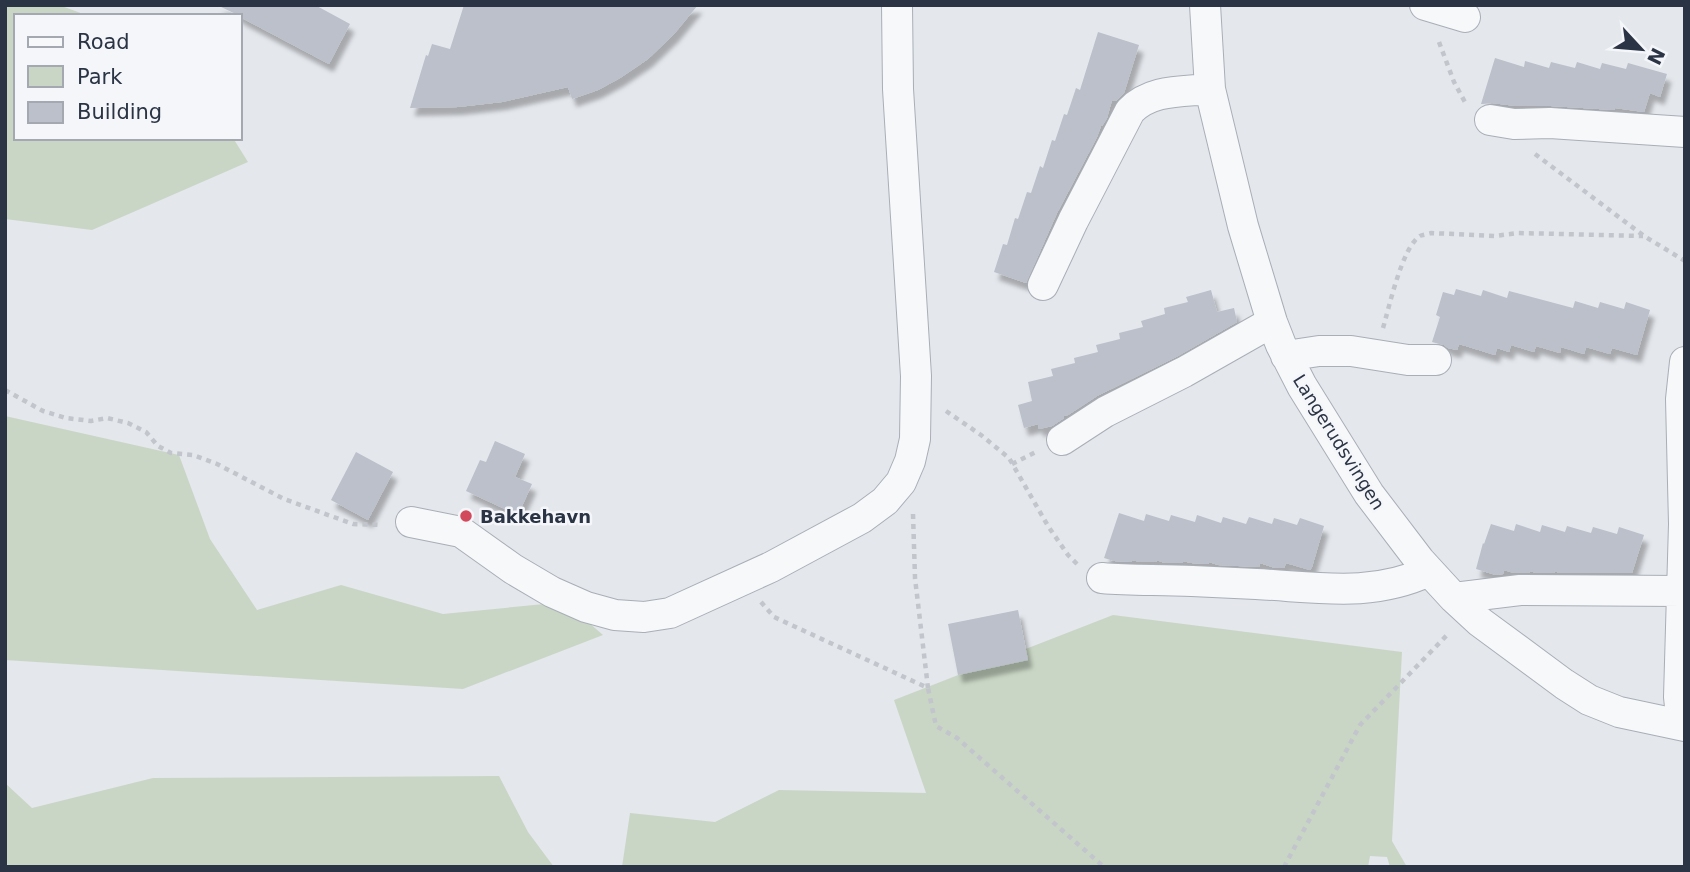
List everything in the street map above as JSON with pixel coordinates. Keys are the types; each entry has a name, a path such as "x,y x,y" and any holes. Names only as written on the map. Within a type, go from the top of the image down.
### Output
{"street":[{"path":"411,522 461,532 513,569 552,592 586,607 615,615 643,617 670,613 771,567 862,518 885,501 901,482 915,439 908,245 898,89 897,5"},
{"name":"Langerudsvingen","path":"1205,5 1210,89 1243,226 1280,345 1302,386 1369,494 1429,571 1462,605 1480,622 1563,684 1619,712 1684,725"},
{"path":"1426,6 1465,17"},
{"path":"1043,285 1073,220 1130,111 1139,102 1152,97 1210,89"},
{"path":"1490,120 1514,124 1550,123 1685,132"},
{"path":"1062,440 1105,412 1184,372 1272,321"},
{"path":"1286,356 1319,351 1351,351 1408,360 1436,360"},
{"path":"1684,725 1679,697 1684,524 1681,399 1685,362"},
{"path":"1102,578 1343,590 1386,586 1410,580 1429,571"},
{"path":"1462,605 1520,590 1682,591"}],"path":[{"path":"1426,6 1454,82 1469,110 1490,120"},
{"path":"1534,153 1644,236 1685,261"},
{"path":"1375,354 1401,268 1412,245 1421,236 1431,233 1495,236 1518,233 1644,236"},
{"path":"5,390 43,411 66,418 91,421 107,418 128,423 146,432 158,446 171,453 193,455 217,464 284,499 353,524 383,526 411,522"},
{"path":"915,392 972,428 1009,458 1068,555 1102,578"},
{"path":"912,513 915,578 928,688 936,726 957,738 1104,867"},
{"path":"741,581 774,617 928,688"},
{"path":"1284,867 1360,725 1462,605"}],"green space":[{"path":"5,5 59,5 83,14 14,14 14,140 234,140 248,162 92,230 5,219"},
{"path":"5,416 179,455 210,539 257,610 341,585 443,614 565,602 603,635 463,689 5,660"},
{"path":"1113,615 1402,652 1392,841 1407,867 1390,867 1387,857 1370,856 1368,867 622,867 630,813 715,822 779,790 926,793 894,700"},
{"path":"499,776 528,832 554,867 15,867 5,864 5,783 32,808 153,778"}],"building":[{"path":"217,5 315,5 350,24 329,64 242,18 242,14"},
{"path":"464,5 698,5 648,59 598,90 572,99 568,87 502,102 458,107 410,108 426,55 428,56 432,44 450,49"},
{"path":"1098,32 1139,45 1124,93 1116,101 1112,100 1107,118 1057,213 1026,283 994,272 1003,244 1007,245 1015,218 1018,219 1027,192 1031,193 1040,166 1043,168 1052,140 1055,141 1064,114 1067,115 1076,88 1080,90"},
{"path":"1495,58 1524,67 1525,61 1549,68 1551,62 1575,68 1577,62 1600,69 1602,63 1626,69 1628,63 1667,74 1660,97 1650,93 1644,112 1615,108 1481,104"},
{"path":"1456,289 1481,296 1483,290 1507,298 1509,291 1573,308 1575,301 1598,308 1600,302 1624,309 1626,302 1650,310 1637,355 1612,348 1610,354 1586,347 1584,354 1561,347 1560,353 1536,346 1534,352 1511,345 1509,352 1497,348 1495,355 1459,344 1457,350 1432,342 1440,317 1436,315 1443,292 1454,295"},
{"path":"1211,290 1217,312 1234,308 1237,322 1176,357 1097,396 1063,416 1064,418 1052,426 1039,429 1038,424 1024,428 1018,405 1032,401 1028,382 1053,376 1051,369 1075,363 1074,358 1098,352 1096,345 1120,339 1119,333 1143,327 1141,321 1165,314 1164,308 1188,302 1186,297"},
{"path":"495,441 525,454 515,477 532,484 518,515 466,491 480,460 486,462"},
{"path":"356,452 393,472 368,520 331,500"},
{"path":"1119,513 1144,521 1146,514 1169,521 1171,515 1195,522 1197,515 1221,523 1223,517 1246,524 1249,517 1272,524 1274,518 1297,525 1300,518 1324,526 1310,570 1286,563 1284,568 1275,568 1260,563 1259,567 1209,562 1114,561 1104,558"},
{"path":"1491,524 1514,531 1516,524 1540,532 1542,525 1565,532 1567,526 1591,533 1593,527 1617,534 1619,527 1644,535 1632,573 1514,573 1504,570 1503,574 1496,575 1476,569"},
{"path":"1018,610 1028,660 958,675 948,624"}],"place":[{"name":"Bakkehavn","path":"466,516"}]}
